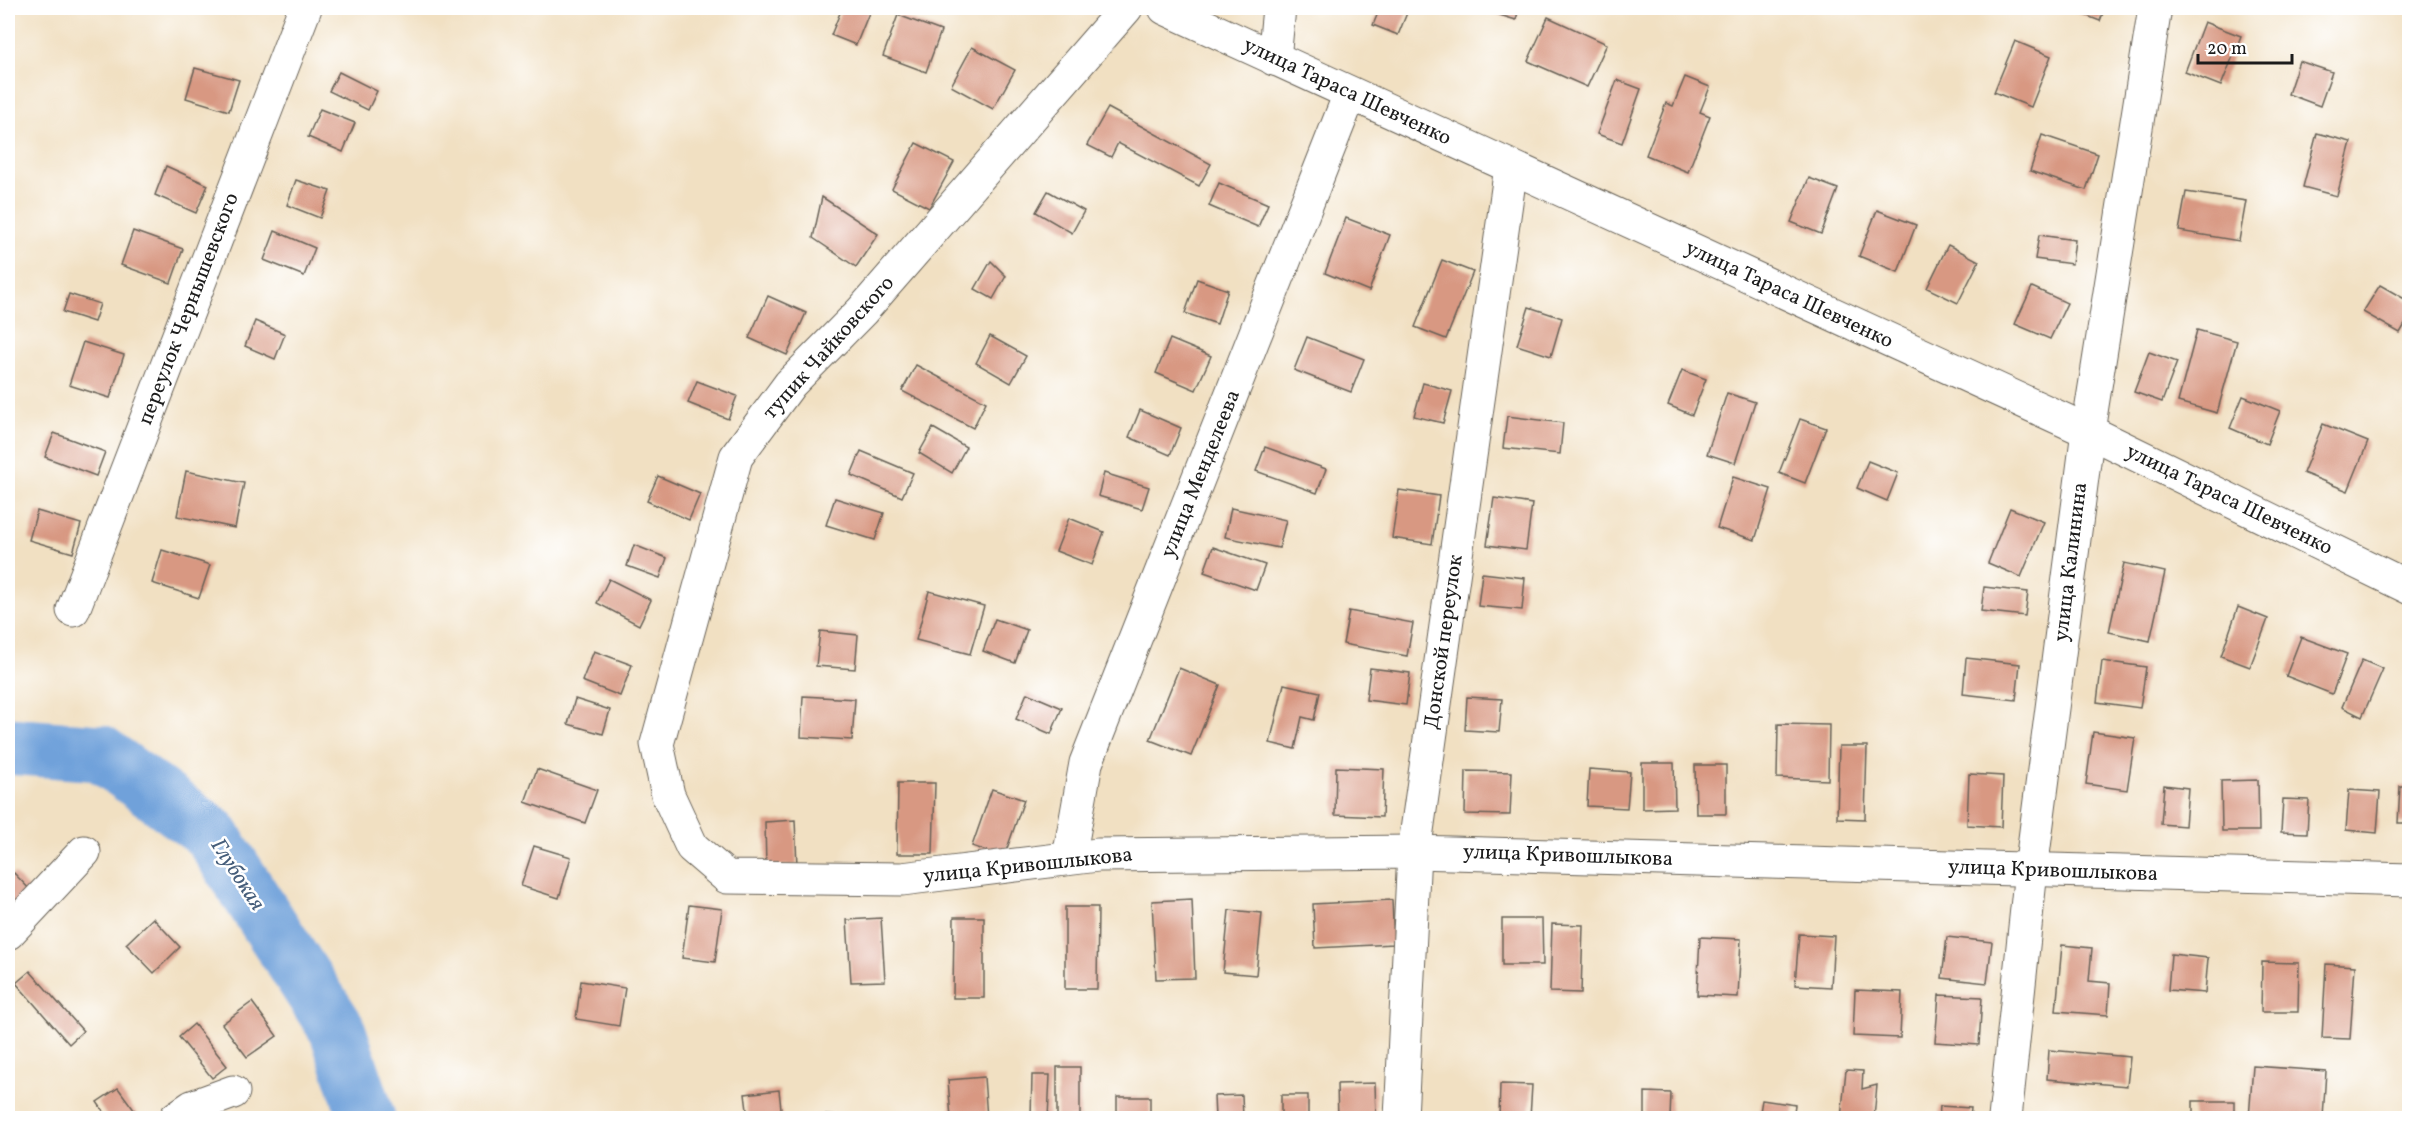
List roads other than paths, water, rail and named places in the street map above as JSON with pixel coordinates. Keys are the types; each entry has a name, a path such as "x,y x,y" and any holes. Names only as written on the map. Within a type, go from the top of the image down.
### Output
{"street":[{"name":"переулок Чернышевского","path":"73,610 305,8"},
{"name":"тупик Чайковского","path":"727,877 692,847 668,795 657,744 736,457 790,384 862,311 1126,8"},
{"name":"улица Тараса Шевченко","path":"1165,8 2088,432 2409,588"},
{"path":"1274,59 1279,8"},
{"name":"улица Калинина","path":"2005,1119 2031,870 2088,432 2154,8"},
{"name":"улица Менделеева","path":"1069,858 1086,763 1350,94"},
{"name":"Донской переулок","path":"1401,1119 1414,852 1511,167"},
{"path":"8,933 84,852"},
{"name":"улица Кривошлыкова","path":"727,877 902,879 1098,855 1414,852 2409,880"},
{"path":"176,1119 192,1107 233,1092"}],"waterway":[{"name":"Глубокая","path":"8,746 100,753 210,833 337,1029 367,1118"}]}
